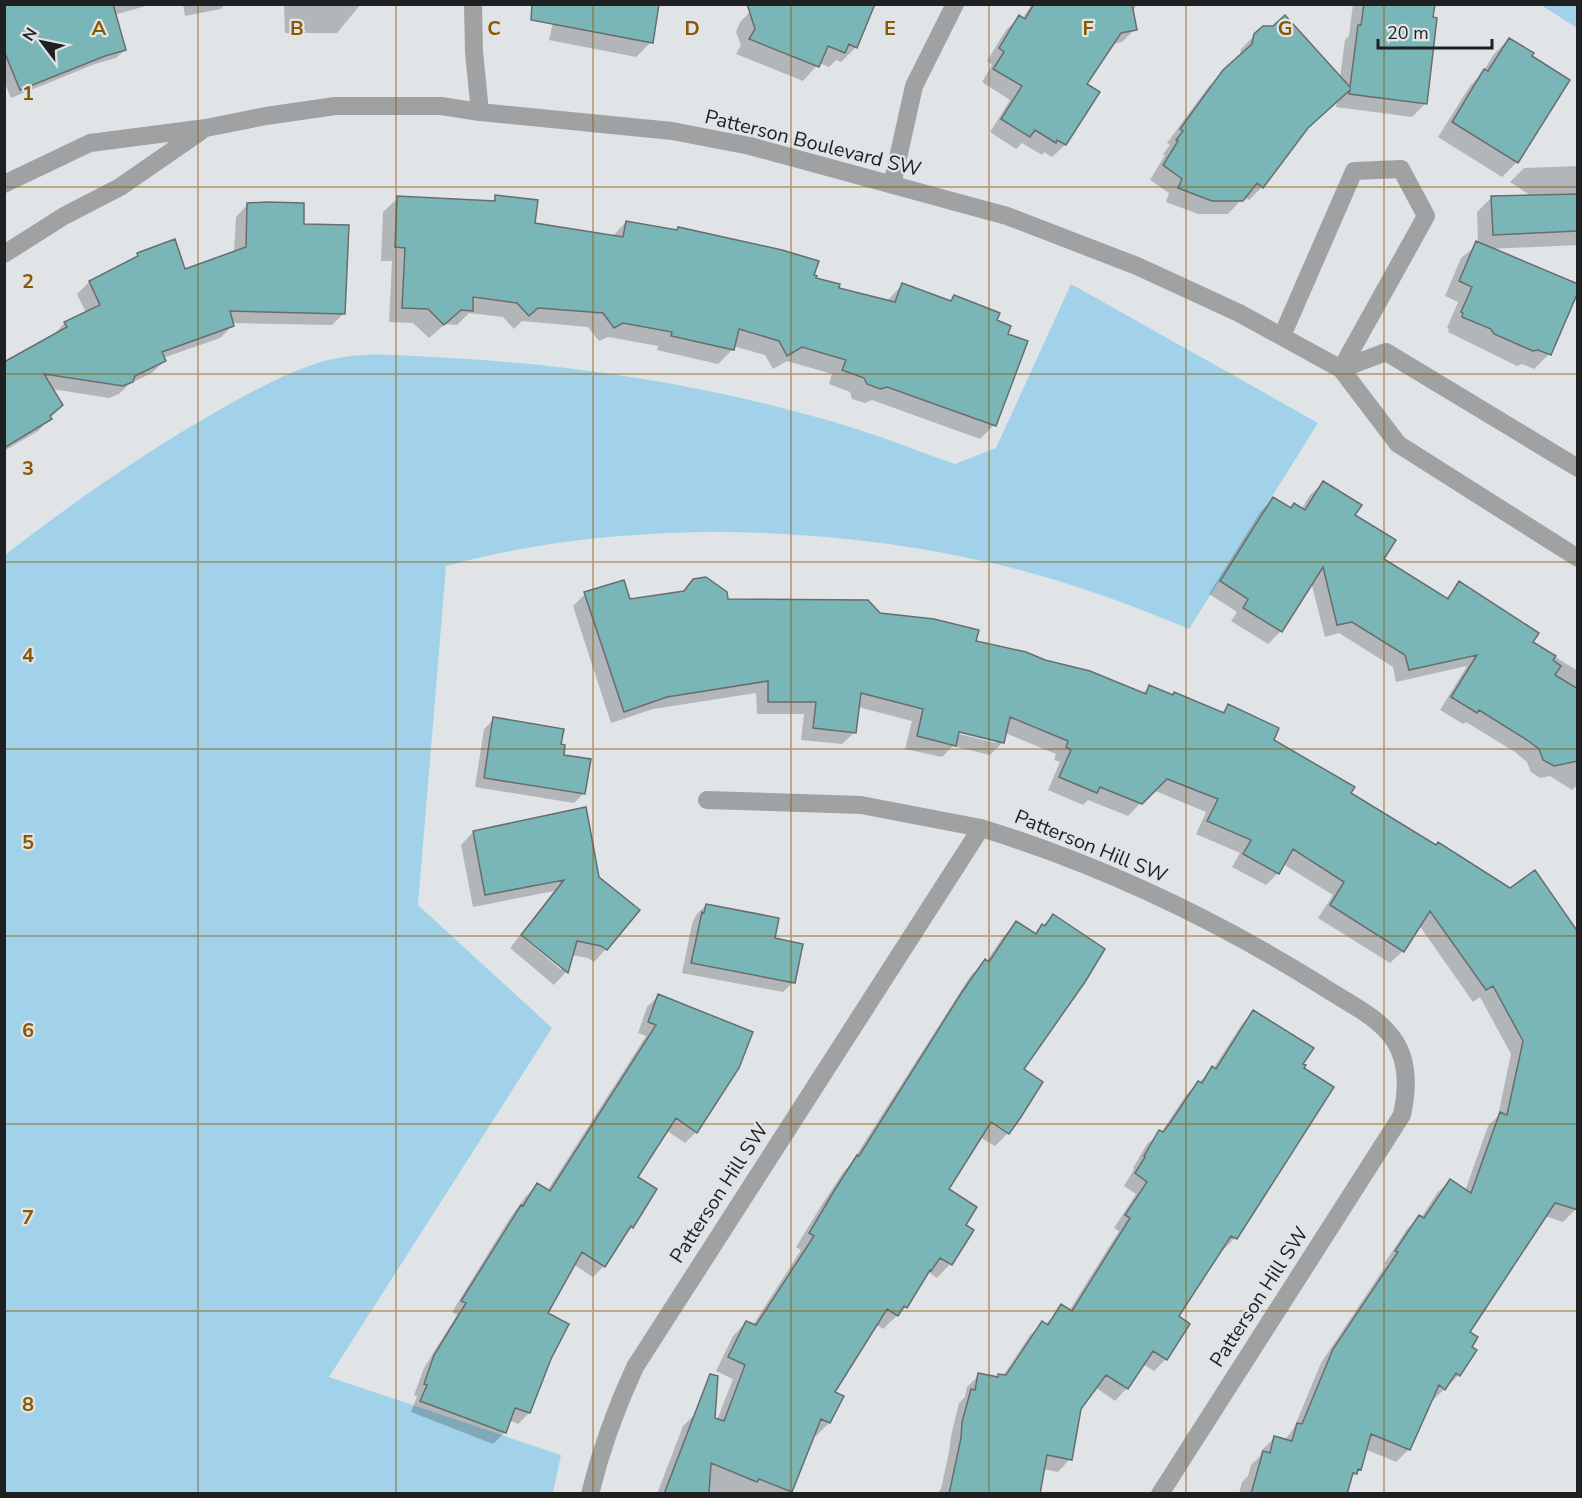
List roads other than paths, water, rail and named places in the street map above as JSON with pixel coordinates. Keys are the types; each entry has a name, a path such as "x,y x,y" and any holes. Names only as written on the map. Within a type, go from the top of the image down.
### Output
{"street":[{"path":"473,4 474,52 480,112"},
{"path":"892,185 914,86 954,4"},
{"name":"Patterson Boulevard SW","path":"4,184 90,143 206,128 335,106 423,106 672,131 750,146 1007,216 1126,261 1239,313 1341,369 1398,444 1578,558"},
{"name":"Patterson Boulevard SW","path":"4,254 64,216 120,187 206,128"},
{"path":"1282,336 1354,171 1401,169 1426,216 1341,369"},
{"path":"1341,369 1386,352 1578,468"},
{"path":"707,800 861,805 981,828"},
{"name":"Patterson Hill SW","path":"590,1494 599,1456 615,1410 635,1367 981,828 1070,858 1134,886 1262,949 1374,1019 1395,1041 1405,1067 1405,1100 1402,1115 1160,1494"}]}
